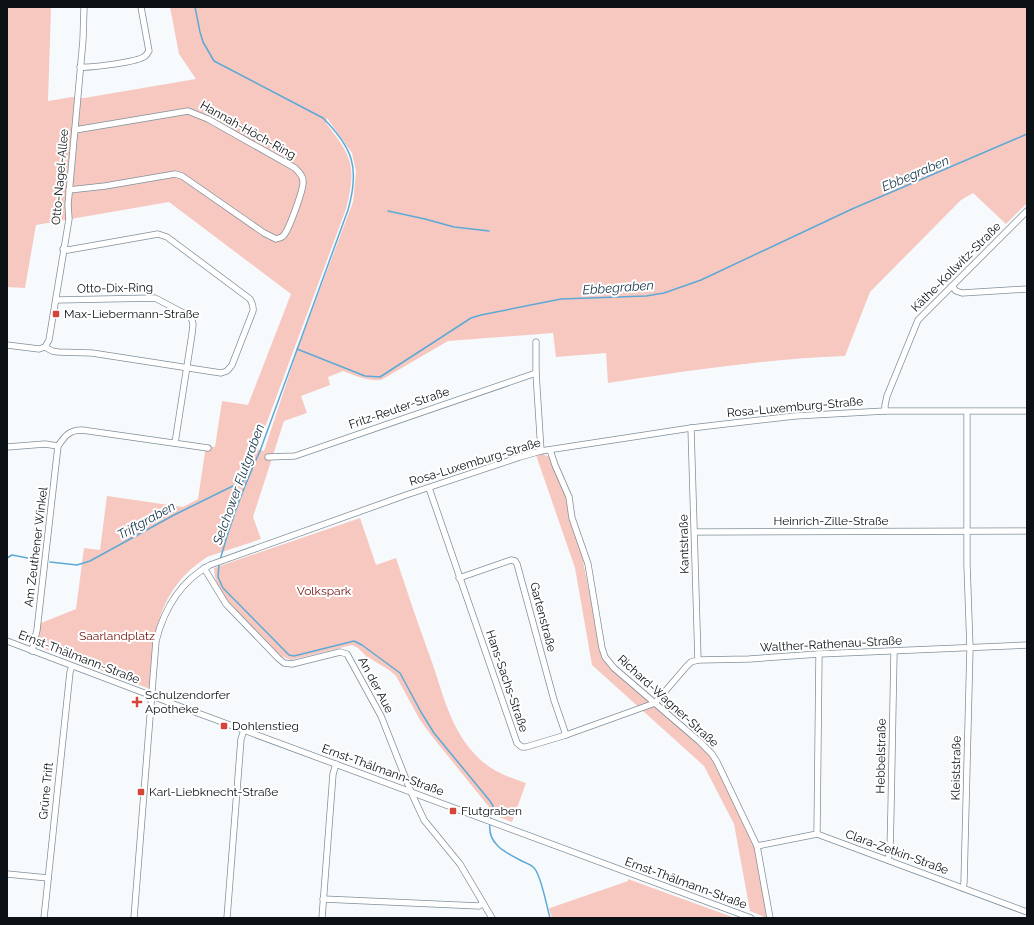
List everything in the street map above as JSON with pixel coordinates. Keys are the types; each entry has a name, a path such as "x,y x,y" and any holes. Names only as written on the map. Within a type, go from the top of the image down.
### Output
{"street":[{"name":"Otto-Nagel-Allee","path":"45,347 49,340 69,219 69,190 84,7"},
{"path":"80,67 88,68 101,66 140,59 146,56 149,51 141,7"},
{"name":"Hannah-Höch-Ring","path":"69,190 105,186 175,174 182,176 264,233 276,239 282,237 287,230 303,189 301,176 295,168 193,112 176,112 75,130"},
{"name":"Käthe-Kollwitz-Straße","path":"885,411 887,396 916,323 1027,211"},
{"path":"7,345 39,349 45,347 58,352 92,353 221,373 229,369 232,365 253,311 250,299 162,235 68,250 63,249"},
{"path":"952,286 956,291 962,292 1027,289"},
{"name":"Otto-Dix-Ring","path":"56,300 151,297 159,299 191,317 193,324 187,368"},
{"path":"536,342 536,373 542,451"},
{"path":"175,444 187,368"},
{"name":"Fritz-Reuter-Straße","path":"268,457 294,456 536,373"},
{"name":"Rosa-Luxemburg-Straße","path":"151,696 156,641 165,615 180,591 191,578 204,568 227,558 515,458 542,451 691,428 794,416 885,411 1027,411"},
{"path":"967,412 967,531 970,648"},
{"name":"Kantstraße","path":"691,428 698,660"},
{"path":"7,447 45,444 58,446 66,435 76,430 208,448"},
{"name":"Am Zeuthener Winkel","path":"32,651 37,630 58,446"},
{"name":"Richard-Wagner-Straße","path":"550,450 569,497 572,518 588,564 604,655 614,668 712,754 721,769 757,846 770,918"},
{"name":"Hans-Sachs-Straße","path":"429,488 517,743 522,747 526,747 566,735 655,703"},
{"name":"Heinrich-Zille-Straße","path":"695,532 1027,531"},
{"name":"Gartenstraße","path":"459,578 511,560 515,561 554,700 566,735"},
{"name":"An der Aue","path":"204,568 226,604 278,658 284,662 292,664 340,652 347,654 381,716 411,792"},
{"name":"Ernst-Thälmann-Straße","path":"7,641 151,696 484,818 634,876 751,918"},
{"name":"Walther-Rathenau-Straße","path":"698,660 749,659 820,654 894,652 1027,645"},
{"name":"Kleiststraße","path":"963,888 970,648"},
{"name":"Hebbelstraße","path":"888,860 890,850 892,809 894,652"},
{"path":"757,846 817,834 820,654"},
{"path":"655,703 686,667 691,662 698,660"},
{"name":"Grüne Trift","path":"44,918 70,672 72,666"},
{"path":"134,918 151,696"},
{"path":"227,918 241,740 244,730"},
{"path":"322,918 333,778 336,764"},
{"path":"411,792 424,820 460,864 492,918"},
{"name":"Clara-Zetkin-Straße","path":"817,834 1027,912"},
{"path":"7,874 48,878"},
{"path":"323,899 479,906 483,904"}],"green space":[{"name":"Saarlandplatz","path":"7,7 51,7 48,101 72,97 84,98 196,79 179,54 170,7 1027,7 1027,203 1006,224 973,193 961,200 870,292 845,356 756,363 608,383 606,353 556,357 553,333 448,341 381,380 366,379 343,371 328,377 330,385 301,396 307,413 284,421 253,517 261,539 207,557 178,583 168,598 161,614 156,632 150,689 37,646 41,623 76,609 84,548 100,550 107,496 183,507 198,499 205,452 207,446 215,447 222,401 248,405 291,294 169,202 36,225 25,288 7,287","holes":["327,118 352,153 356,172 353,202 299,345 264,451 257,449 346,209 351,182 350,162 342,145 326,123"]},
{"path":"543,454 550,457 564,491 581,551 602,656 702,747 717,767 754,846 768,915 767,918 750,911 734,824 704,766 592,665 575,568 536,455"},
{"name":"Volkspark","path":"360,518 376,565 396,558 444,699 458,732 472,751 484,763 503,775 526,783 512,822 489,813 489,807 420,720 396,676 389,670 366,656 358,648 352,645 291,660 279,655 226,599 218,587 214,568"},
{"path":"628,879 735,918 552,918 550,908 628,881"}],"waterway":[{"name":"Selchower Flutgraben","path":"195,7 203,42 214,61 323,118 341,139 347,149 353,170 352,195 348,210 260,451 248,478 228,532 220,560"},
{"name":"Ebbegraben","path":"297,349 365,376 380,377 471,318 561,299 646,296 664,293 701,280 852,209 1027,134"},
{"path":"388,211 454,227 489,231"},
{"name":"Triftgraben","path":"50,562 77,565 90,561 174,515 247,479"},
{"name":"Triftgraben","path":"7,558 12,555 38,560"},
{"name":"Selchower Flutgraben","path":"219,564 218,577 223,588 289,655 294,656 354,641 362,645 400,673 434,733 490,801 493,806 490,819"},
{"name":"Selchower Flutgraben","path":"490,823 491,836 498,846 508,854 531,865 537,871 550,918"}],"place":[{"name":"Max-Liebermann-Straße","path":"56,314"},
{"name":"Schulzendorfer Apotheke","path":"137,702"},
{"name":"Dohlenstieg","path":"224,726"},
{"name":"Karl-Liebknecht-Straße","path":"141,792"},
{"name":"Flutgraben","path":"453,811"}]}
